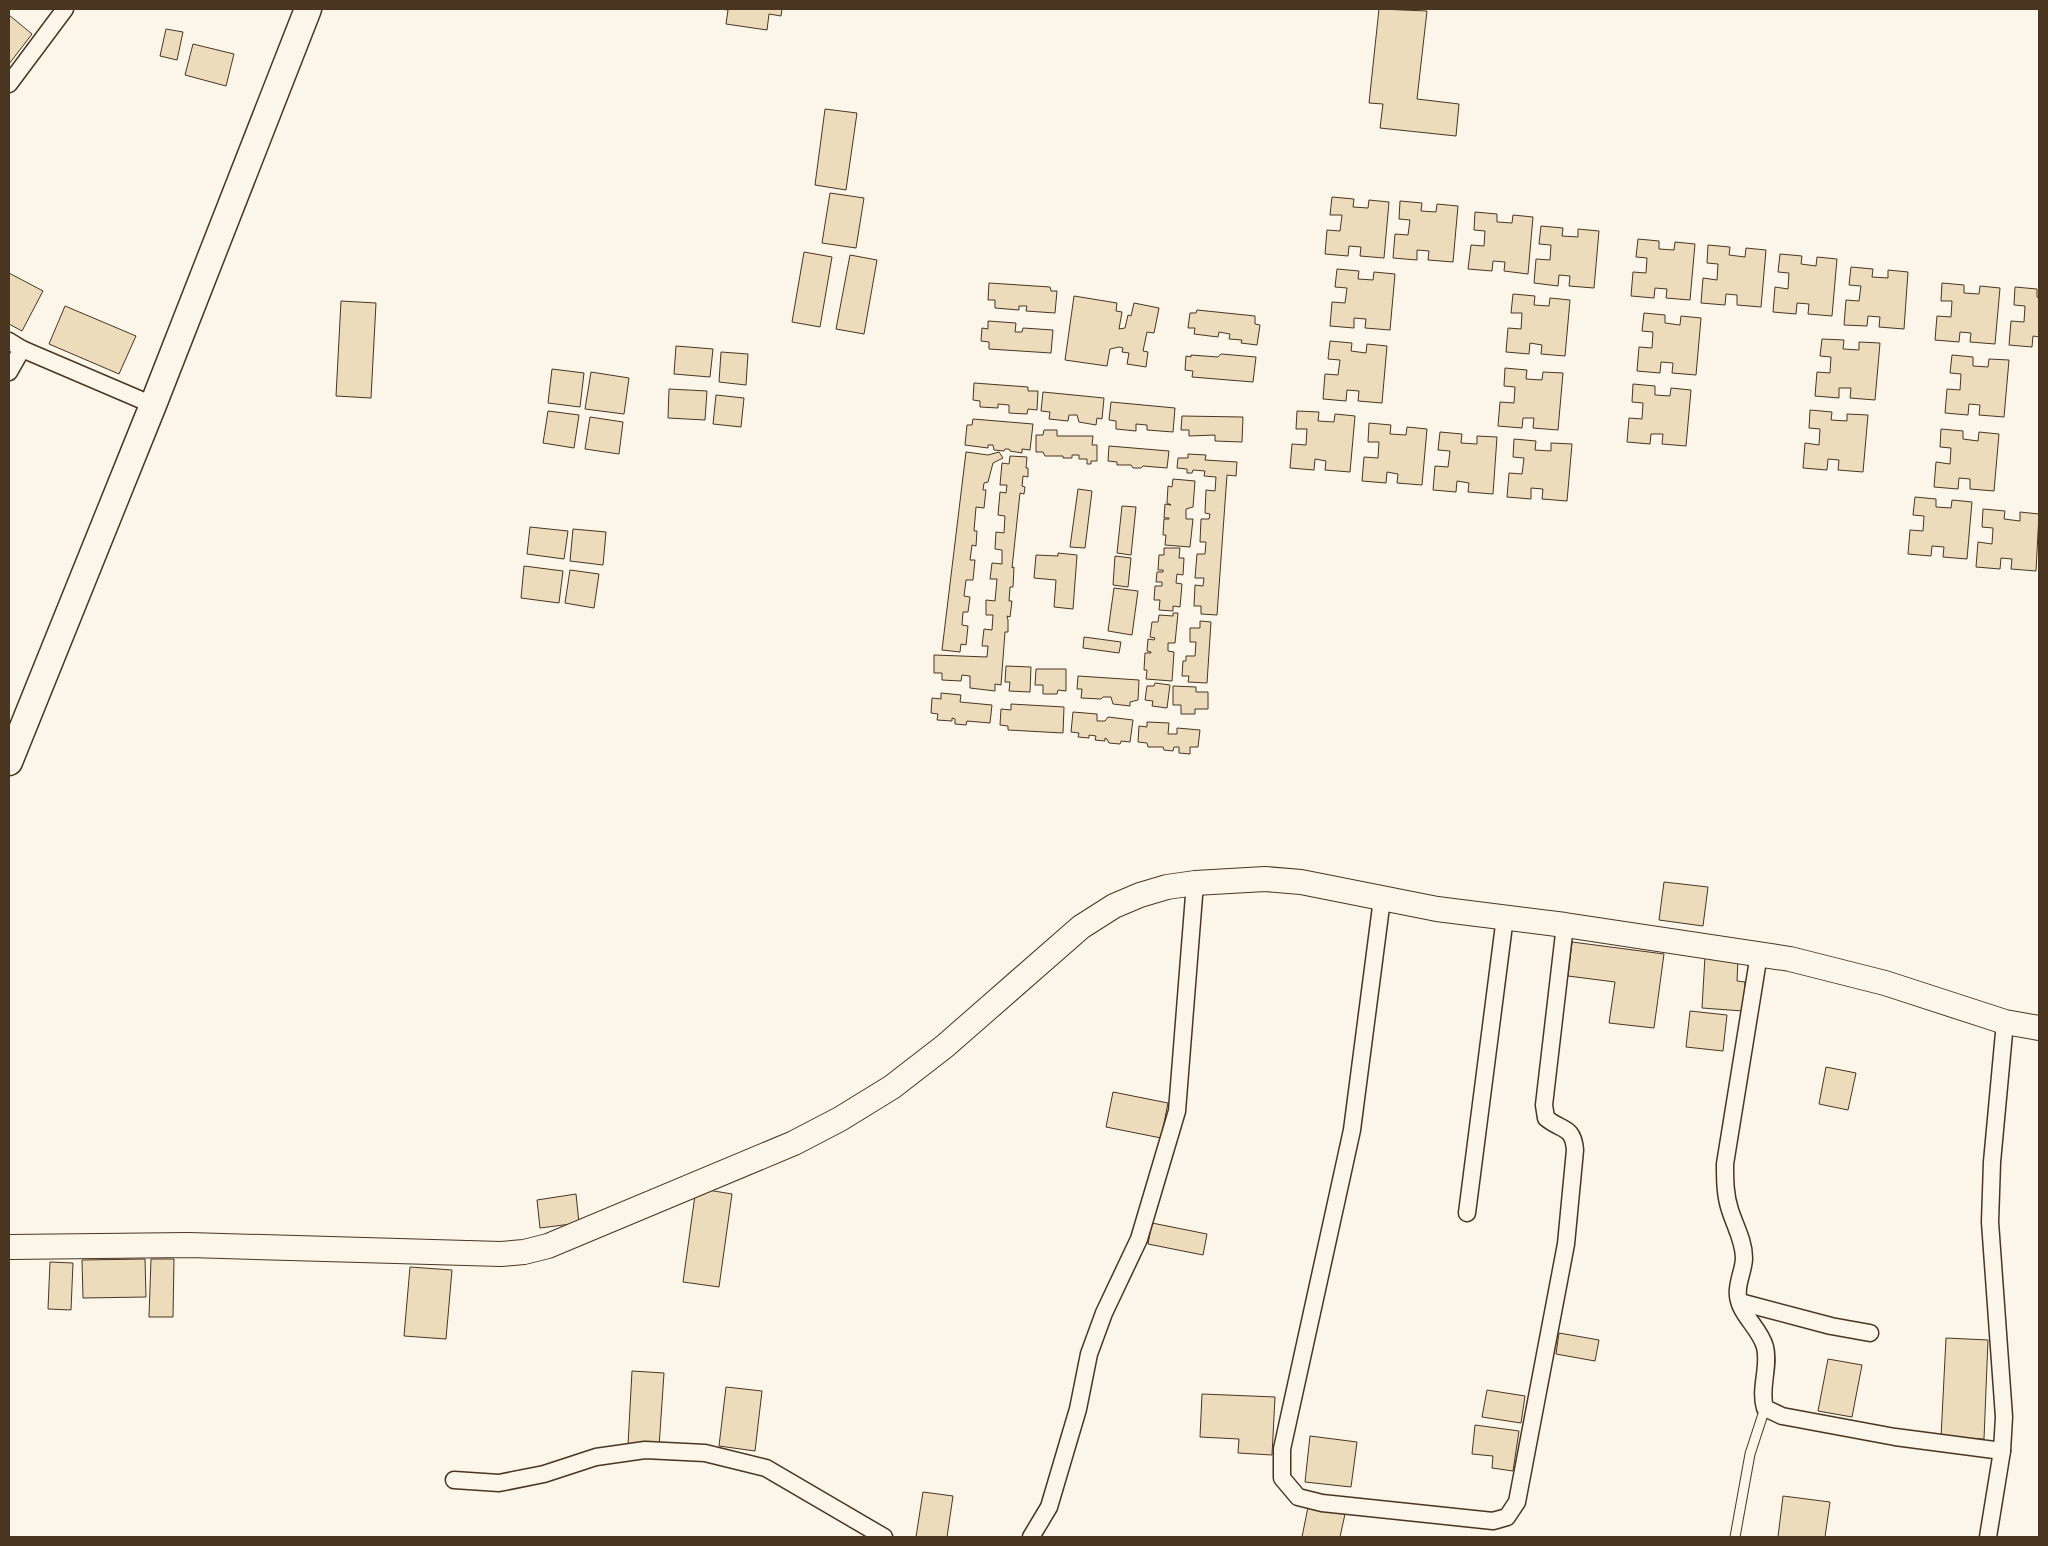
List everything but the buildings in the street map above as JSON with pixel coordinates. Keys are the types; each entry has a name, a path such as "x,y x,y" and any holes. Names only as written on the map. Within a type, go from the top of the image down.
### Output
{"main road":[{"path":"9,762 153,405 308,9"}],"street":[{"path":"9,84 65,9"},
{"path":"9,372 15,345 153,405"},
{"path":"9,1247 180,1245 502,1254 524,1252 548,1246 794,1143 840,1119 892,1087 945,1046 1081,927 1114,906 1140,895 1167,887 1195,883 1265,879 1301,882 1382,899 1790,959 1859,976 2004,1022 2039,1028"},
{"path":"1031,1537 1048,1507 1078,1409 1089,1354 1104,1313 1139,1239 1177,1111 1195,883"},
{"path":"1382,899 1352,1130 1282,1449 1282,1478 1298,1498 1322,1504 1493,1521 1507,1517 1517,1502 1566,1244 1575,1150 1574,1138 1568,1129 1553,1124 1546,1118 1544,1106 1566,926"},
{"path":"1467,1213 1505,917"},
{"path":"1759,954 1725,1164 1725,1190 1744,1258 1738,1296 1744,1313 1756,1328 1765,1347 1766,1366 1762,1393 1765,1408 1782,1416 1895,1437 2002,1451"},
{"path":"1988,1537 2002,1451 2004,1417 1990,1222 1992,1162 2004,1022"},
{"path":"1740,1302 1832,1326 1870,1333"},
{"path":"454,1480 499,1483 544,1474 596,1456 646,1450 705,1453 766,1468 884,1537"}],"lane":[{"path":"1735,1537 1750,1454 1765,1408"}]}
